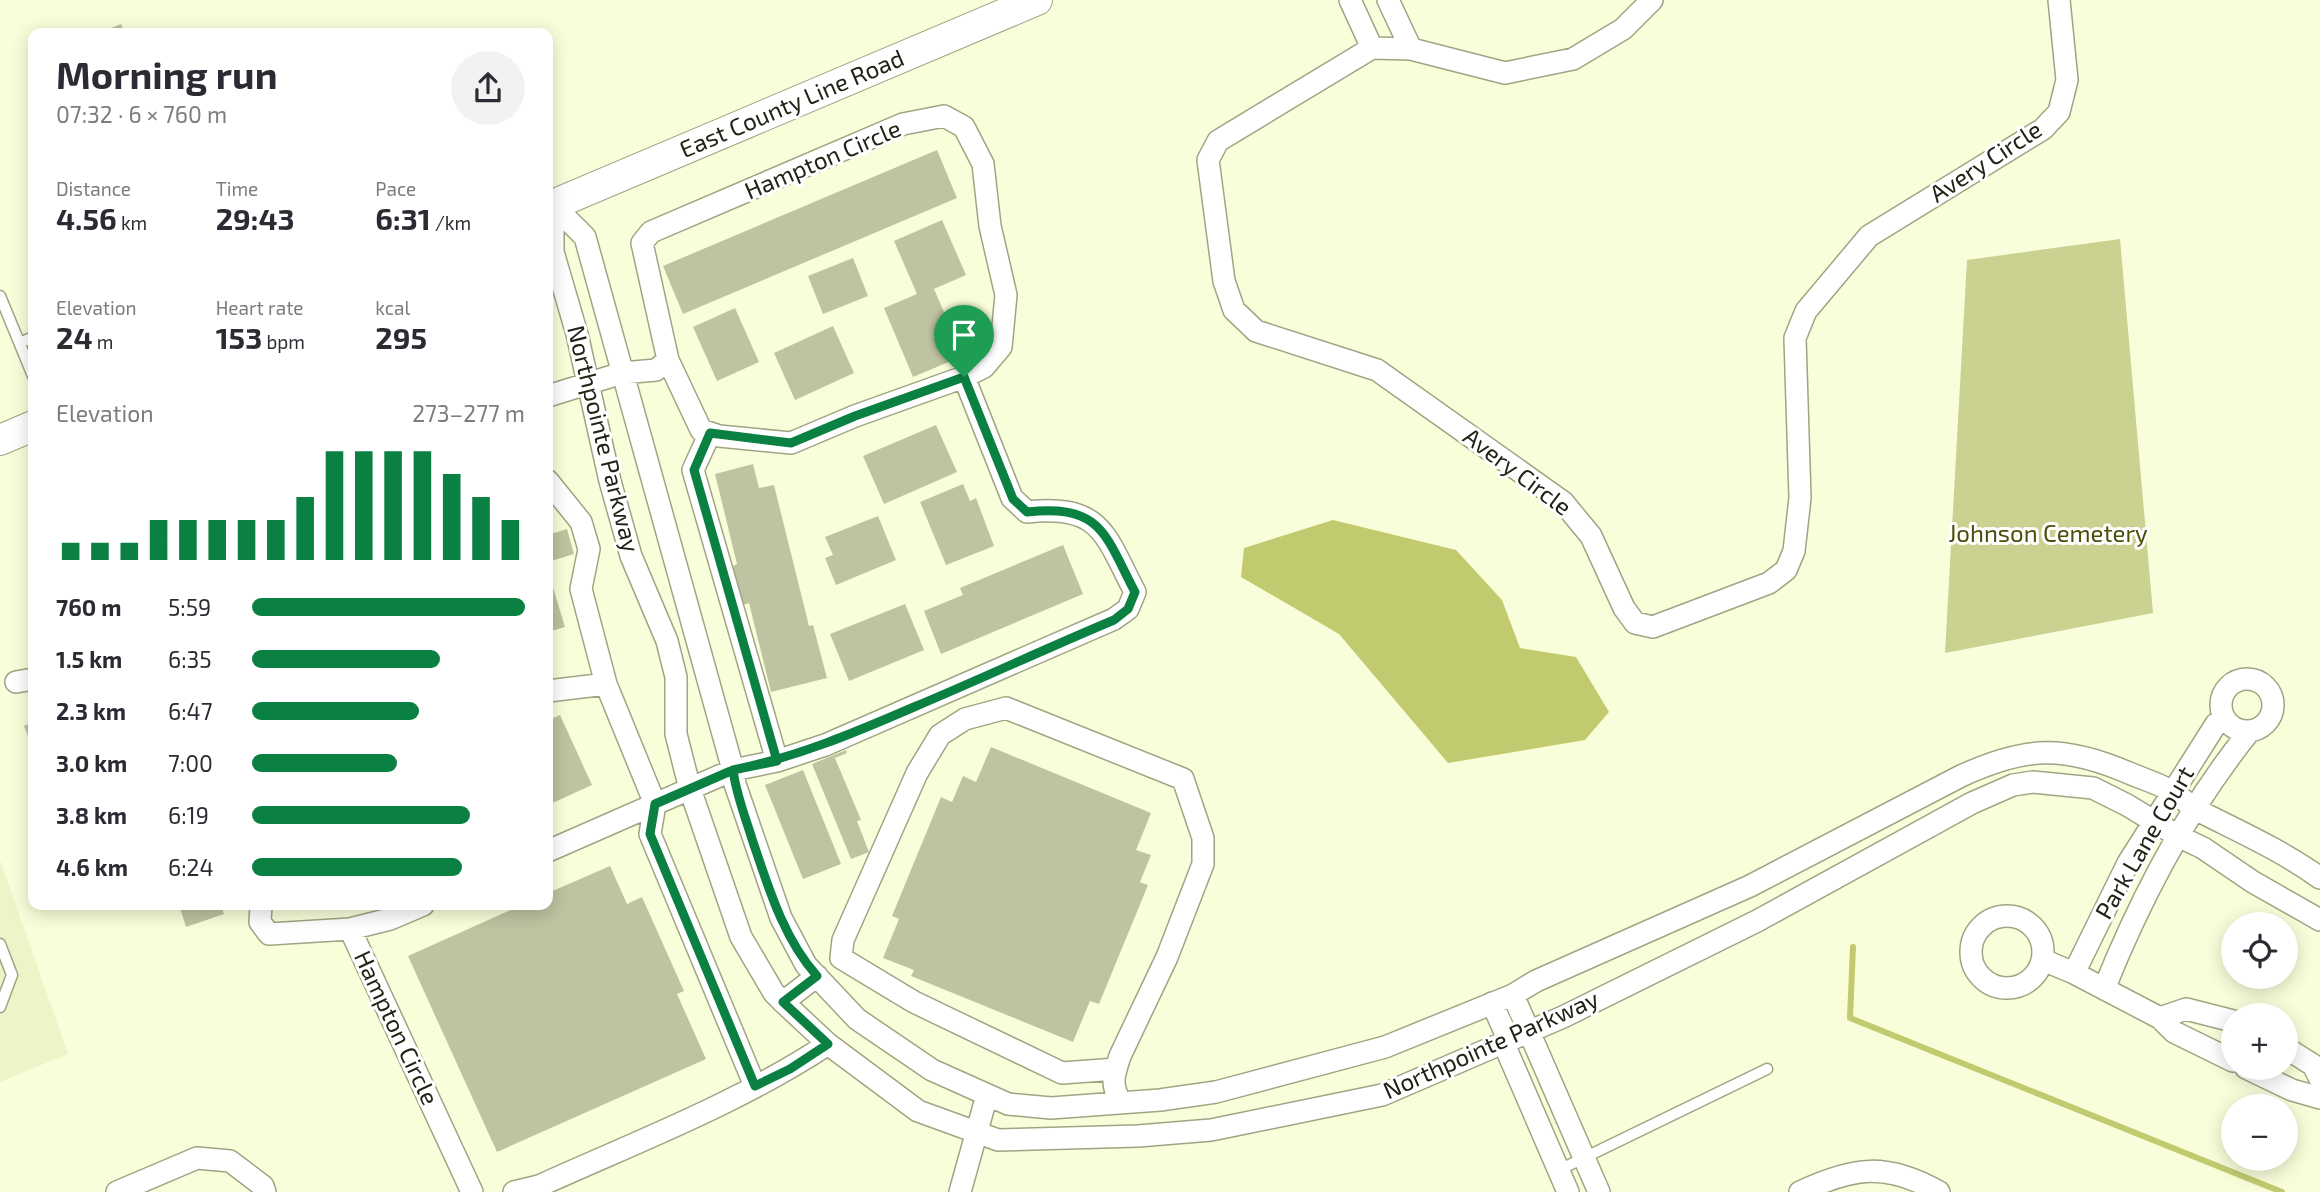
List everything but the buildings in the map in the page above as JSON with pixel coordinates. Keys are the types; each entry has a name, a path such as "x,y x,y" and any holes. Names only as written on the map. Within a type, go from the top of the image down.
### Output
{"main road":[{"name":"East County Line Road","path":"553,205 1037,0"},
{"path":"0,440 28,428"}],"street":[{"path":"1350,0 1372,48 1411,50 1505,73 1573,59 1623,29 1652,0"},
{"path":"1388,0 1411,50"},
{"name":"Avery Circle","path":"1372,48 1218,141 1208,160 1224,281 1234,310 1256,331 1377,370 1563,502 1591,536 1624,608 1634,623 1653,627 1769,583 1786,570 1794,551 1800,498 1796,338 1806,311 1869,236 2043,129 2059,112 2067,80 2059,0"},
{"name":"Hampton Circle","path":"944,117 964,127 983,164 989,226 1006,295 1001,347 984,367 964,377 855,416 791,443 701,430 668,360 642,243 651,232 904,124 944,117"},
{"name":"Northpointe Parkway","path":"553,208 585,237 742,808 780,918 806,965 857,1019 932,1070 1008,1104 1051,1108 1216,1092 1385,1047 1513,995 1536,981 1750,886 1854,830 1987,764 2039,752 2073,753 2098,760 2172,792 2194,808 2298,862 2320,878"},
{"name":"Northpointe Parkway","path":"553,252 577,334 587,386 631,556 667,640 676,677 676,734 690,789 741,937 774,993 783,1002 828,1044 918,1111 998,1140 1138,1136 1211,1130 1382,1095 1530,1032 1757,921 1972,803 2013,785 2033,782 2093,788 2203,848 2253,882 2320,920"},
{"path":"553,395 622,373 656,370 668,360"},
{"path":"553,849 733,770 777,761 825,745 1114,620 1128,609 1135,592 1102,529 1079,515 1049,510 1027,512 1013,499 964,377"},
{"path":"710,433 694,470 777,761"},
{"path":"553,487 581,522 589,549 581,589 606,684 655,804 650,834 755,1086"},
{"name":"Park Lane Court","path":"2074,973 2128,863 2216,724 2224,719 2221,701 2230,685 2250,678 2259,681 2272,696 2274,705 2271,718 2260,729 2249,732 2194,808 2133,918 2104,989"},
{"path":"553,690 606,684"},
{"path":"1116,1069 1062,1073 914,1002 841,958 843,940 917,772 940,735 965,719 1006,708 1183,779 1203,838 1203,864 1167,957 1116,1069 1112,1083 1120,1103"},
{"path":"2224,719 2235,729 2249,732"},
{"path":"1854,830 1870,860"},
{"name":"Hampton Circle","path":"261,910 260,922 269,934 350,929 472,1192"},
{"path":"350,929 390,919 411,910"},
{"path":"2043,960 2074,973 2160,1018 2174,1032 2221,1055"},
{"path":"783,1002 817,976"},
{"path":"1513,995 1599,1192"},
{"path":"1492,1003 1505,1032 1504,1044 1568,1192"},
{"path":"2160,1018 2186,1009 2221,1018"},
{"path":"514,1192 539,1186 755,1086 790,1069 828,1044"},
{"path":"2298,1056 2313,1065 2320,1079"},
{"path":"2271,1080 2292,1090 2320,1098"},
{"path":"960,1192 987,1095"},
{"path":"1540,1123 1565,1113"},
{"path":"117,1192 197,1157 230,1161 263,1186 265,1192"},
{"path":"1800,1192 1832,1177 1869,1170 1912,1177 1939,1192"}],"lane":[{"path":"0,296 28,363"},
{"path":"20,343 28,339"},
{"path":"0,944 12,975 0,1007"},
{"path":"1559,1170 1767,1069"}],"shaded area":[{"path":"1333,520 1456,550 1502,600 1520,648 1576,657 1609,712 1585,740 1448,763 1339,634 1241,577 1244,548"},
{"path":"0,860 68,1054 0,1082"}],"green space":[{"name":"Johnson Cemetery","path":"2120,239 2153,613 1945,653 1967,260"}],"waterway":[{"path":"1853,947 1850,1018 2282,1192"}],"route":[{"path":"964,377 855,416 791,443 710,433 694,470 777,761 733,770 655,804 650,834 755,1086 790,1069 828,1044 783,1002 817,976 806,965 780,918 742,808 733,770 777,761 825,745 1114,620 1128,609 1135,592 1102,529 1079,515 1049,510 1027,512 1013,499 964,377"}]}
